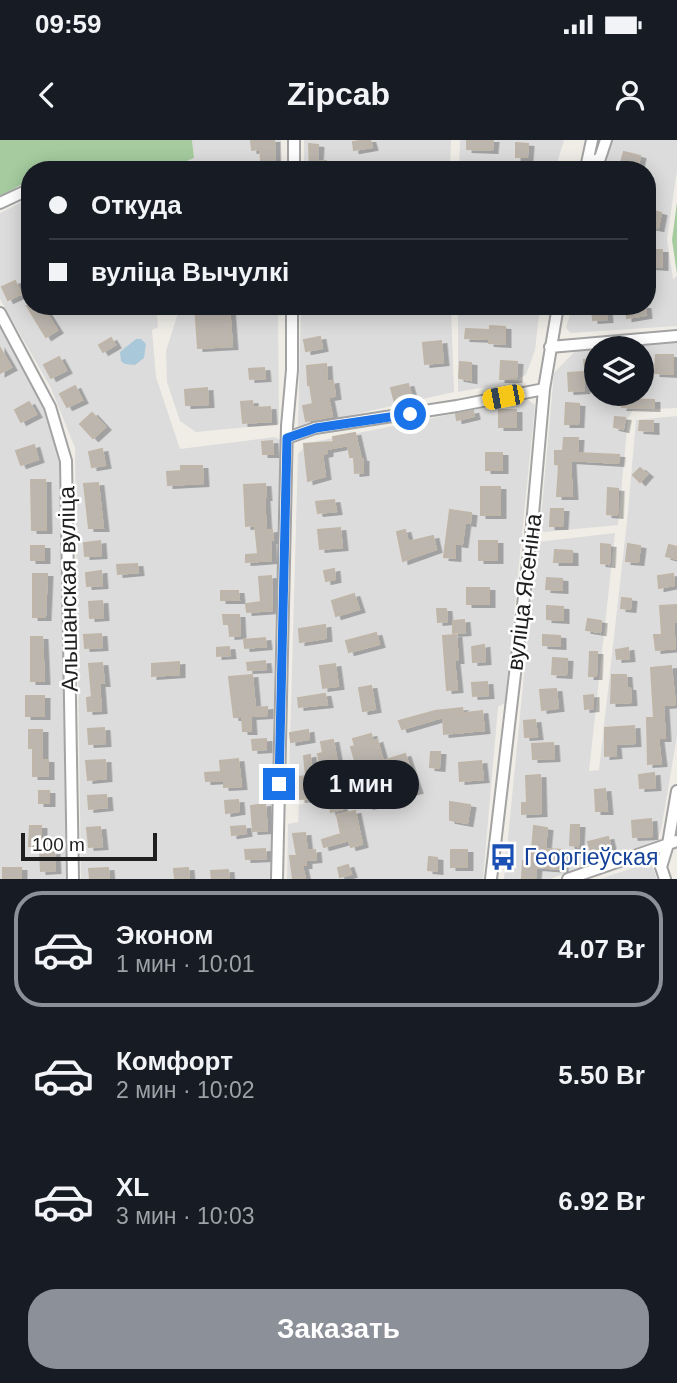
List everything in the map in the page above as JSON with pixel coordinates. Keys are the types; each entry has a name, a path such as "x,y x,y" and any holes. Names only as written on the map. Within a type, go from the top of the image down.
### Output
{"street":[{"path":"294,140 294,161"},
{"path":"587,161 592,140"},
{"path":"595,161 600,158 606,140"},
{"path":"0,203 21,193"},
{"name":"Альшанская вуліца","path":"0,313 50,407 66,461 73,879"},
{"path":"277,879 292,315"},
{"name":"вуліца Ясеніна","path":"491,879 531,537 544,388 556,315"},
{"path":"550,347 677,336"},
{"path":"287,438 316,428 457,406 544,388"},
{"path":"665,879 661,867 673,842 677,791"},
{"path":"568,879 673,842"}],"shaded area":[{"path":"192,140 281,140 280,161 187,161 194,158"},
{"path":"304,140 451,140 450,161 304,161"},
{"path":"460,140 564,140 558,161 459,161"},
{"path":"612,140 677,140 677,170 667,239 673,279 677,276 677,326 571,333 566,328 570,315 656,315 656,161 604,161"},
{"path":"21,202 21,315 157,315 158,327 152,330 156,377 180,449 275,437 284,442 275,626 271,879 81,879 75,448 51,388 0,299 0,213"},
{"path":"177,315 278,315 279,424 196,432 180,421 167,382 166,351"},
{"path":"301,315 451,315 454,392 298,427"},
{"path":"458,315 539,315 535,350 526,375 508,383 458,392"},
{"path":"0,326 47,412 60,450 66,879 0,879"},
{"path":"677,343 677,408 633,410 628,418 618,525 544,532 540,529 554,373 577,349 584,349 584,406 654,406 654,344"},
{"path":"527,399 535,405 505,703 498,707 483,879 287,879 288,824 298,822 299,805 315,801 312,775 289,778 298,454 308,443"},
{"path":"677,416 677,736 661,830 657,840 550,879 504,879 537,542 615,533 589,771 599,770 636,420"},
{"path":"651,862 657,879 600,879"}],"green space":[{"path":"0,140 192,140 194,158 187,161 21,161 21,185 0,196"},
{"path":"677,202 677,274 672,240"}],"water":[{"path":"136,339 141,339 146,344 144,358 135,365 125,364 121,361 120,352"}],"building":[{"path":"251,140 274,140 275,161 261,161 260,149 252,150"},
{"path":"370,140 372,147 354,150 353,142"},
{"path":"467,140 493,140 492,150 467,149"},
{"path":"516,143 528,144 527,157 516,157"},
{"path":"309,144 318,145 317,161 310,161"},
{"path":"624,152 640,156 639,161 621,161"},
{"path":"656,212 661,213 656,228"},
{"path":"656,250 662,250 662,267 656,266"},
{"path":"15,281 21,294 8,300 2,287"},
{"path":"33,315 48,315 57,330 46,337"},
{"path":"196,315 230,315 232,346 198,348"},
{"path":"593,315 607,315 607,319 593,320"},
{"path":"490,326 505,327 505,344 489,343 489,339 465,338 466,329 490,330"},
{"path":"320,337 322,348 306,351 304,340"},
{"path":"111,338 115,345 103,352 99,345"},
{"path":"441,341 443,362 425,364 423,343"},
{"path":"0,348 11,367 0,373"},
{"path":"656,355 673,355 673,374 655,373"},
{"path":"59,357 66,370 51,378 44,365"},
{"path":"501,361 517,362 516,379 500,379"},
{"path":"460,362 471,363 471,380 459,378"},
{"path":"326,364 327,382 333,381 335,396 328,397 332,416 306,421 303,406 313,404 307,366"},
{"path":"264,368 265,378 250,379 249,369"},
{"path":"583,372 584,390 569,391 568,373"},
{"path":"408,384 412,398 395,403 391,388"},
{"path":"75,386 82,400 67,407 60,394"},
{"path":"207,388 208,404 186,405 185,390"},
{"path":"252,401 253,408 270,407 271,421 243,423 241,402"},
{"path":"29,402 36,414 21,422 15,410"},
{"path":"566,403 579,404 578,424 565,424"},
{"path":"654,406 654,408 622,407"},
{"path":"499,410 516,410 516,427 499,427"},
{"path":"473,411 474,416 457,420 456,414"},
{"path":"92,413 105,427 93,438 80,424"},
{"path":"615,417 625,418 623,429 614,427"},
{"path":"640,421 653,421 653,431 639,430"},
{"path":"355,433 363,459 363,472 355,473 354,457 350,457 348,445 327,449 327,453 322,454 325,476 308,481 304,444 334,442 333,437"},
{"path":"564,438 578,438 577,453 619,455 618,463 570,460 572,496 557,496 559,465 555,464 555,451 563,451"},
{"path":"272,441 273,454 263,454 262,442"},
{"path":"34,445 38,459 21,465 16,451"},
{"path":"102,449 105,465 92,467 89,452"},
{"path":"486,453 502,453 502,470 486,470"},
{"path":"181,466 202,466 203,483 168,485 167,472 181,471"},
{"path":"640,468 647,474 640,482 633,475"},
{"path":"31,480 45,480 46,530 32,530"},
{"path":"98,483 103,528 89,528 84,484"},
{"path":"265,484 266,531 272,530 273,540 270,540 271,560 246,562 246,555 258,554 255,525 246,526 244,485"},
{"path":"481,487 500,487 500,515 481,515"},
{"path":"608,488 618,489 617,515 607,514"},
{"path":"334,500 336,511 318,513 316,502"},
{"path":"551,509 563,509 562,526 550,526"},
{"path":"450,510 471,513 470,523 465,522 462,544 455,543 455,558 444,557"},
{"path":"340,528 342,547 320,549 318,530"},
{"path":"405,530 408,542 433,536 436,549 403,561 397,532"},
{"path":"100,541 101,555 85,556 84,543"},
{"path":"479,541 497,541 497,560 479,560"},
{"path":"601,544 610,545 609,564 601,563"},
{"path":"628,544 640,546 638,562 626,561"},
{"path":"669,545 677,547 677,559 666,556"},
{"path":"31,546 44,546 44,560 31,560"},
{"path":"555,550 572,551 572,562 554,562"},
{"path":"137,564 138,572 118,574 117,565"},
{"path":"334,569 335,579 326,581 324,571"},
{"path":"101,571 102,585 87,586 86,573"},
{"path":"33,574 47,574 45,617 33,617"},
{"path":"673,574 674,585 659,588 658,576"},
{"path":"271,576 272,610 247,612 246,604 261,602 259,577"},
{"path":"547,578 562,579 562,590 546,589"},
{"path":"467,588 489,588 489,604 467,604"},
{"path":"221,591 238,591 239,600 221,600"},
{"path":"354,594 359,609 336,616 332,601"},
{"path":"622,598 631,599 630,609 621,608"},
{"path":"102,601 103,617 90,618 89,602"},
{"path":"677,605 677,621 673,622 675,648 656,650 654,635 662,635 660,606"},
{"path":"547,606 563,607 563,620 547,619"},
{"path":"437,609 446,609 447,621 438,622"},
{"path":"223,615 239,615 240,635 230,636 229,624 224,624"},
{"path":"588,619 601,621 600,632 586,630"},
{"path":"464,620 465,632 453,633 453,621"},
{"path":"325,625 326,638 300,642 299,629"},
{"path":"376,633 379,644 349,652 346,641"},
{"path":"101,634 102,647 85,648 84,635"},
{"path":"456,635 458,660 454,660 457,689 447,690 443,636"},
{"path":"543,635 560,636 560,646 543,645"},
{"path":"31,637 42,637 44,681 31,681"},
{"path":"265,638 266,646 245,648 244,640"},
{"path":"484,645 485,661 473,662 472,647"},
{"path":"229,647 230,655 217,656 217,648"},
{"path":"628,648 629,658 617,659 616,650"},
{"path":"590,652 597,652 596,676 589,676"},
{"path":"553,658 567,659 566,675 552,674"},
{"path":"265,661 266,669 248,670 247,663"},
{"path":"179,662 179,674 152,676 152,664"},
{"path":"102,663 104,683 99,683 101,710 88,711 87,698 92,697 89,664"},
{"path":"335,664 338,686 323,688 320,666"},
{"path":"671,666 675,704 663,705 665,738 658,738 661,763 648,764 647,718 654,718 651,668"},
{"path":"252,675 255,708 267,707 267,715 250,716 251,731 243,731 242,717 234,717 229,677"},
{"path":"612,675 626,675 631,702 611,703"},
{"path":"487,682 488,695 473,696 472,683"},
{"path":"371,686 375,709 363,711 359,688"},
{"path":"556,689 558,708 542,710 540,690"},
{"path":"325,694 327,704 299,707 298,698"},
{"path":"593,695 593,708 585,709 584,696"},
{"path":"26,696 44,696 44,716 26,716"},
{"path":"462,708 463,712 457,714 482,711 484,730 444,734 443,717 402,729 399,721 435,711"},
{"path":"535,720 537,736 525,737 524,721"},
{"path":"634,726 635,743 615,744 616,755 605,756 605,728"},
{"path":"104,728 105,743 89,744 88,729"},
{"path":"29,730 42,730 42,760 48,760 48,776 33,776 33,748 29,748"},
{"path":"308,730 309,739 291,742 290,733"},
{"path":"371,734 373,742 377,740 383,761 405,754 417,790 396,795 392,778 377,783 383,802 368,806 363,789 338,794 335,780 359,775 351,747 355,746 353,739"},
{"path":"266,739 266,749 253,750 252,740"},
{"path":"333,740 337,762 320,765 318,754 323,753 321,742"},
{"path":"553,743 554,758 533,759 532,744"},
{"path":"431,752 440,752 439,768 430,767"},
{"path":"310,755 315,798 300,799 298,777 306,776 304,756"},
{"path":"238,759 241,786 224,787 224,780 206,781 205,773 221,772 220,761"},
{"path":"105,760 106,778 88,780 86,761"},
{"path":"481,761 483,779 460,781 459,763"},
{"path":"654,773 655,787 640,788 639,775"},
{"path":"540,775 541,813 522,814 522,803 527,803 526,776"},
{"path":"605,789 607,811 596,811 595,790"},
{"path":"39,791 49,791 49,803 39,803"},
{"path":"106,795 107,807 89,809 88,796"},
{"path":"339,799 342,809 331,812 328,801"},
{"path":"238,800 239,811 226,813 225,801"},
{"path":"450,802 470,805 467,823 450,820"},
{"path":"265,804 267,830 253,831 251,806"},
{"path":"355,811 362,844 351,847 349,840 324,847 322,840 341,834 337,815"},
{"path":"651,819 652,836 633,837 632,821"},
{"path":"571,825 579,825 578,846 570,845"},
{"path":"30,826 41,826 41,846 29,846"},
{"path":"245,826 246,833 232,835 231,827"},
{"path":"534,826 547,828 545,849 563,850 562,869 536,867 535,879 522,878 523,861 531,861"},
{"path":"100,827 102,846 89,847 87,828"},
{"path":"305,833 307,851 315,850 316,859 306,860 306,865 302,865 305,879 293,879 290,856 297,856 293,834"},
{"path":"608,837 611,850 592,855 588,842"},
{"path":"265,849 266,858 246,859 245,850"},
{"path":"451,850 467,850 467,867 451,867"},
{"path":"54,852 55,870 41,871 40,853"},
{"path":"429,857 437,858 437,871 428,870"},
{"path":"348,865 351,874 340,877 338,868"},
{"path":"3,868 21,868 21,879 3,879"},
{"path":"108,868 109,879 90,879 89,869"},
{"path":"188,868 189,878 175,879 174,869"},
{"path":"228,870 229,879 212,879 211,871"}],"place":[{"name":"Георгіеўская","path":"503,857"}],"route":[{"path":"279,784 287,438 316,428 410,414"}]}
